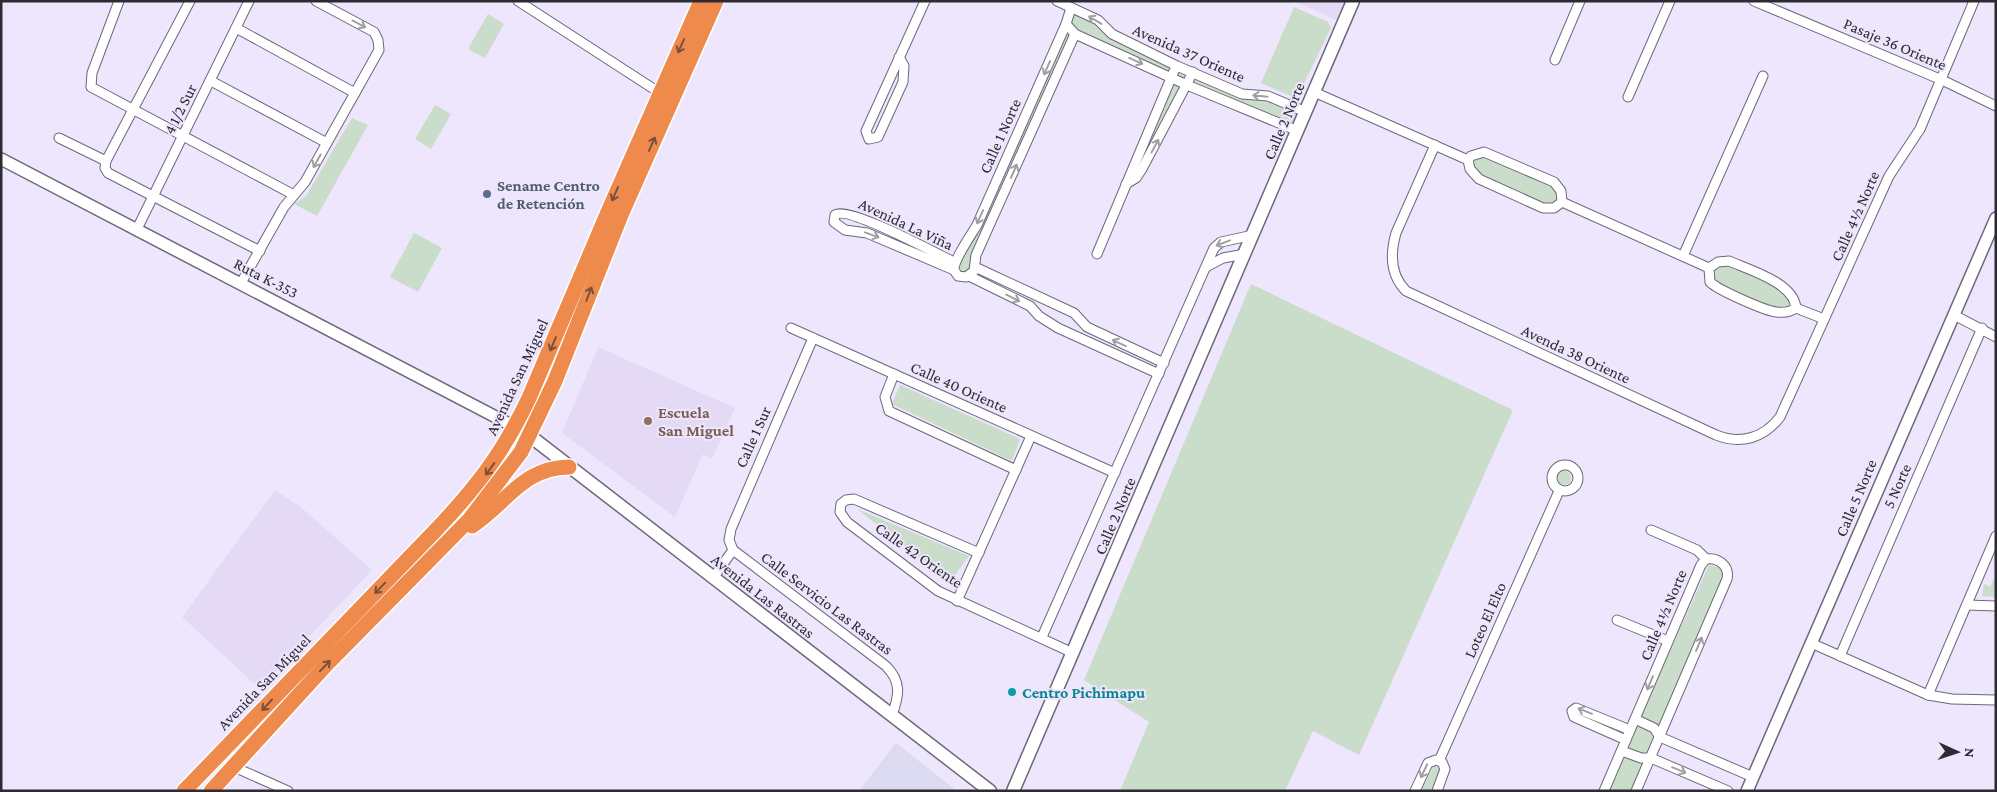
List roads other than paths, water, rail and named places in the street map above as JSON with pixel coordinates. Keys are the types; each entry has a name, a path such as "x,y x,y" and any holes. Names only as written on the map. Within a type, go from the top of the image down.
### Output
{"highway":[{"name":"Avenida San Miguel","path":"184,791 471,492 493,464 516,427 701,1"},
{"name":"Avenida San Miguel","path":"211,791 313,679 452,538 490,493 530,436 555,381 624,206 716,1"},
{"path":"452,538 487,514 530,476 552,468 570,467"},
{"path":"212,763 234,767"}],"main road":[{"name":"Calle 2 Norte","path":"1013,791 1254,235 1353,1"},
{"name":"Avenida Las Rastras","path":"516,427 990,791"}],"street":[{"path":"118,1 92,72 91,88 294,195"},
{"path":"190,1 106,161 105,168 108,173 260,252"},
{"name":"4 1/2 Sur","path":"137,230 249,1"},
{"path":"518,1 660,93"},
{"path":"899,57 904,66 903,82 878,137 869,139 866,131 899,57 925,1"},
{"name":"Avenida 37 Oriente","path":"1057,1 1098,20 1116,36 1176,66 1242,94 1268,96 1306,112"},
{"path":"1555,60 1580,1"},
{"path":"1628,97 1670,1"},
{"name":"Pasaje 36 Oriente","path":"1754,1 1942,80 1996,106"},
{"name":"Calle 4½ Norte","path":"1755,437 1769,429 1780,417 1889,176 1920,129 1974,1"},
{"path":"241,283 284,207 305,182 377,54 378,40 374,32 317,2"},
{"path":"1066,24 1071,8"},
{"name":"Avenida 37 Oriente","path":"1066,24 1076,34 1172,76 1187,85 1298,131"},
{"name":"Calle 1 Norte","path":"955,264 976,225 1066,24"},
{"path":"236,28 355,93"},
{"name":"Calle 1 Norte","path":"969,276 1076,34"},
{"name":"Avenida 37 Oriente","path":"1112,50 1116,36"},
{"path":"1098,254 1176,66"},
{"path":"1126,184 1136,178 1142,169 1193,72"},
{"path":"1682,256 1763,76"},
{"path":"211,81 327,143"},
{"path":"1314,92 1468,160"},
{"path":"59,138 106,161"},
{"name":"Avenda 38 Oriente","path":"1435,145 1396,233 1392,255 1395,275 1402,287 1417,298 1716,435 1732,440 1755,437"},
{"path":"1468,160 1477,153 1490,154 1554,182 1560,191 1562,202"},
{"name":"Ruta K-353","path":"1,159 516,427"},
{"path":"1468,160 1470,169 1479,180 1543,208 1554,208 1562,202"},
{"path":"1562,202 1710,268"},
{"name":"Avenida La Viña","path":"842,212 870,221 955,264 867,233 841,228 834,222 835,215 842,212"},
{"name":"Calle 5 Norte","path":"1747,791 1996,218"},
{"name":"Calle 2 Norte","path":"1042,637 1217,245 1254,235"},
{"path":"1206,267 1223,258 1245,254"},
{"path":"1159,374 1058,328 1039,316 1030,306 969,276 962,277 955,264 969,257 974,265 1074,313 1087,328 1164,363"},
{"path":"1710,268 1718,262 1729,261 1784,287 1794,298 1796,308"},
{"path":"1710,268 1710,282 1718,288 1775,312 1788,312 1796,308 1824,320"},
{"path":"1954,315 1996,337"},
{"name":"Calle 40 Oriente","path":"791,328 1115,473"},
{"name":"5 Norte","path":"1840,656 1982,328"},
{"name":"Calle 1 Sur","path":"733,550 729,540 731,529 813,338"},
{"path":"894,374 885,397 889,411 1016,470"},
{"path":"957,601 1031,436"},
{"name":"Loteo El Elto","path":"1439,761 1559,490"},
{"name":"Calle 42 Oriente","path":"979,553 854,499 843,501 840,507 840,512 847,522 938,591 1042,637 1073,653"},
{"path":"1651,530 1697,550 1706,560"},
{"path":"1928,695 1996,536"},
{"path":"713,578 733,550"},
{"name":"Calle Servicio Las Rastras","path":"733,550 891,671 899,690 892,715"},
{"name":"Calle 4½ Norte","path":"1604,791 1701,565 1706,560 1714,559 1724,564 1728,575 1636,791"},
{"path":"1967,605 1996,606"},
{"path":"1617,620 1668,641"},
{"path":"1811,643 1928,695 1952,699 1996,700"},
{"path":"1626,740 1574,718 1572,711 1574,708 1578,709 1630,730"},
{"path":"1634,720 1654,728 1660,738 1753,777"},
{"path":"1622,751 1641,758 1651,758 1728,791"},
{"name":"Loteo El Elto","path":"1415,791 1428,763 1432,760 1439,761 1446,770 1437,791"},
{"path":"234,767 288,791"}],"place":[{"name":"Sename Centro de Retención","path":"487,194"},
{"name":"Escuela San Miguel","path":"648,421"},
{"name":"Centro Pichimapu","path":"1012,692"}]}
